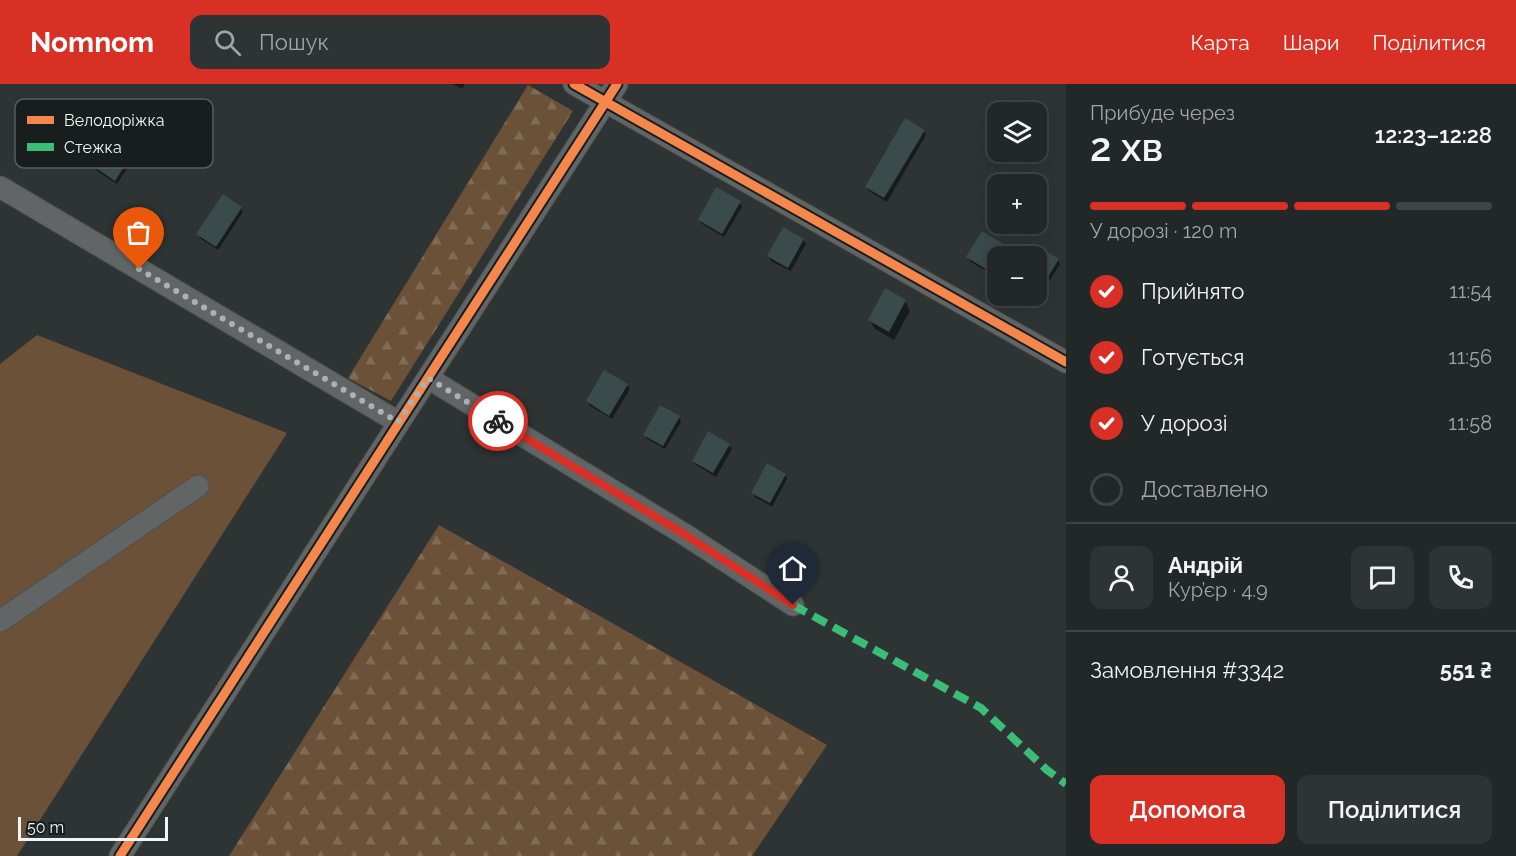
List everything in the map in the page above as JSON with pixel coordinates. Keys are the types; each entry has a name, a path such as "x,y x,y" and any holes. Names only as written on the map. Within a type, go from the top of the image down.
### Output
{"street":[{"path":"574,84 1066,362"},
{"path":"120,856 617,84"},
{"path":"0,187 398,422"},
{"path":"428,378 684,534 793,605"},
{"path":"0,621 198,486"}],"green space":[{"path":"528,85 573,111 391,401 348,378"},
{"path":"37,335 287,433 17,856 0,856 0,364"},
{"path":"439,525 827,745 752,856 229,856"}],"building":[{"path":"905,118 925,130 884,198 865,187"},
{"path":"96,168 123,168 115,181"},
{"path":"716,187 741,201 722,234 698,220"},
{"path":"223,194 242,207 216,247 196,234"},
{"path":"783,227 804,239 788,268 767,256"},
{"path":"982,231 1007,246 987,246 987,270 966,257"},
{"path":"1047,252 1059,259 1047,279"},
{"path":"885,288 906,300 889,332 868,320"},
{"path":"604,370 628,384 609,416 586,401"},
{"path":"660,405 680,416 663,446 643,435"},
{"path":"708,431 730,444 713,473 692,461"},
{"path":"767,463 786,474 770,503 751,493"}],"marked path":[{"path":"793,605 981,708 1047,770 1066,784"}],"cycle path":[{"path":"574,84 1066,362"},
{"path":"120,856 617,84"}],"way so far":[{"path":"139,269 398,422 428,378 498,421"}],"route":[{"path":"498,421 684,534 793,605"}]}
